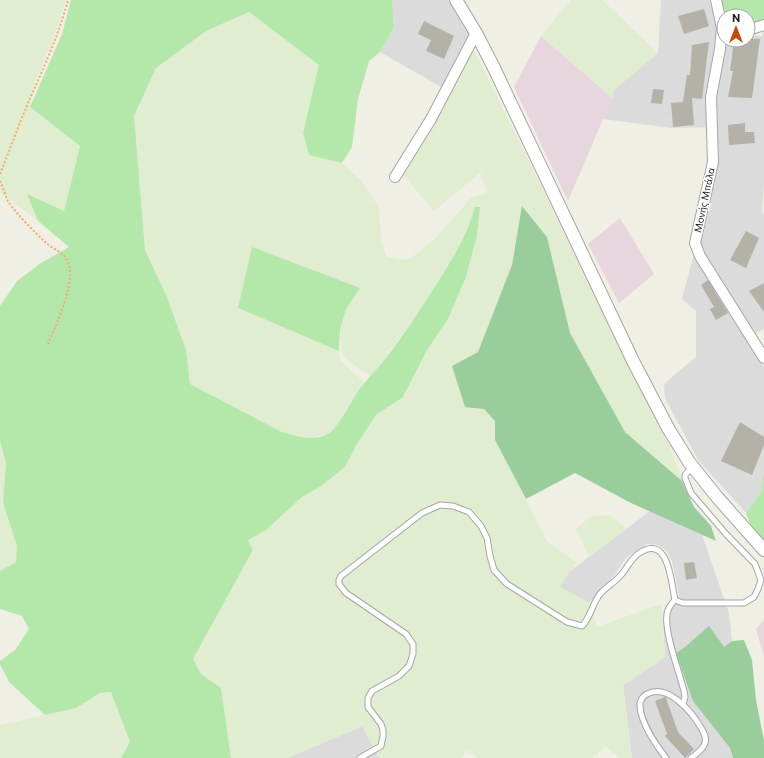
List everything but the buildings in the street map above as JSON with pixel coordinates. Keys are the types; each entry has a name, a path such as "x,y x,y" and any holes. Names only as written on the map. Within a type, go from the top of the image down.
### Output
{"street":[{"path":"456,0 476,33 670,433 693,467 764,550"},
{"path":"395,177 431,119 476,33"},
{"name":"Μονής Μπάλα","path":"720,48 711,97 713,162 695,243 700,256 764,358"}],"lane":[{"path":"675,600 683,603 744,603 754,596 761,580 755,564 726,534 691,493 685,475 693,467"},
{"path":"360,758 381,746 383,736 381,724 368,707 368,698 372,691 399,676 409,666 414,654 413,644 406,634 346,593 339,584 339,580 341,576 352,567 422,513 440,504 453,506 469,512 481,526 487,538 494,570 507,584 567,622 575,625 582,626 587,621 601,594 621,575 632,559 650,549 658,550 665,557 671,577 675,600 668,609 666,620 671,646 684,690 685,697 683,704"},
{"path":"666,758 642,718 640,707 643,696 660,691 683,704 697,720 705,736 705,744 702,749 691,758"}],"path":[{"path":"0,174 36,84 49,57 68,0"},
{"path":"0,181 8,201 29,226 47,244 63,254 69,264 70,282 48,344"}],"shaded area":[{"path":"392,0 448,0 470,38 443,88 380,52 394,27"},
{"path":"661,0 709,0 716,22 716,48 756,48 756,36 762,36 764,30 764,186 762,212 764,215 764,329 746,338 764,367 764,472 761,492 746,513 698,460 665,398 664,384 696,357 696,311 682,299 718,164 717,127 671,128 603,119 614,90 658,53"},
{"path":"541,36 612,98 568,201 514,87"},
{"path":"620,218 654,274 619,303 588,244"},
{"path":"650,511 702,535 729,613 732,641 724,647 685,647 676,653 711,723 730,748 733,758 632,758 623,685 665,657 663,613 665,606 679,595 672,561 667,551 658,545 647,544 636,551 625,559 616,573 589,603 559,587 569,572"},
{"path":"764,620 764,657 756,629"},
{"path":"363,726 379,758 287,758"}],"green space":[{"path":"0,0 66,0 58,26 32,90 30,107 80,146 64,212 27,194 38,221 0,192"},
{"path":"71,0 392,0 394,27 380,52 369,61 358,99 352,147 342,163 309,155 303,133 319,65 249,12 206,31 156,68 134,116 145,250 167,297 186,350 190,384 282,432 315,438 331,432 345,413 358,391 389,354 422,307 458,249 468,228 475,207 480,207 477,235 466,277 448,319 427,350 403,397 376,415 357,444 345,467 321,486 302,497 266,530 248,540 253,550 193,659 201,674 221,688 231,758 121,758 130,742 111,692 100,693 76,708 45,715 9,682 0,664 0,661 15,650 29,629 22,616 0,609 0,571 16,562 17,546 3,503 6,463 0,441 0,306 17,281 41,263 69,247 38,221 27,194 64,211 80,146 30,107 62,34"},
{"path":"570,0 602,0 658,53 614,90 612,98 541,36"},
{"path":"719,0 764,0 764,21 756,24 756,8 722,8"},
{"path":"249,12 320,65 303,132 309,155 340,162 360,179 379,207 381,242 386,256 400,260 411,258 434,240 471,198 487,193 480,173 434,211 402,174 430,131 474,50 673,454 682,481 625,432 570,333 547,237 523,206 512,265 478,352 452,366 484,409 495,421 495,440 547,541 577,563 569,572 560,587 589,603 597,627 661,604 665,657 623,685 632,758 621,758 605,747 592,758 478,758 466,750 462,758 379,758 362,726 287,758 231,758 221,688 201,674 193,659 253,550 248,540 266,530 302,497 321,486 345,467 357,444 376,415 403,397 427,350 448,319 466,277 477,235 480,207 475,207 470,225 449,265 413,320 371,376 343,357 340,330 346,309 360,288 238,308 339,351 340,360 365,383 344,413 338,426 326,435 297,437 282,432 190,384 186,350 167,297 145,250 134,116 155,68 206,31"},
{"path":"522,206 547,237 570,333 625,432 682,481 694,507 711,526 716,541 631,503 575,473 526,499 495,440 495,421 484,409 465,407 452,366 478,352 512,265"},
{"path":"252,247 360,288 346,309 340,330 339,351 238,308"},
{"path":"0,441 6,463 3,503 17,546 16,562 0,571"},
{"path":"764,472 764,543 752,529 746,513 761,492"},
{"path":"610,515 627,529 589,557 576,529 591,516"},
{"path":"709,626 724,647 732,641 744,640 752,660 756,700 764,741 764,758 733,758 730,748 693,701 676,653"},
{"path":"111,692 130,742 121,758 0,758 0,725 76,708 100,693"}]}
